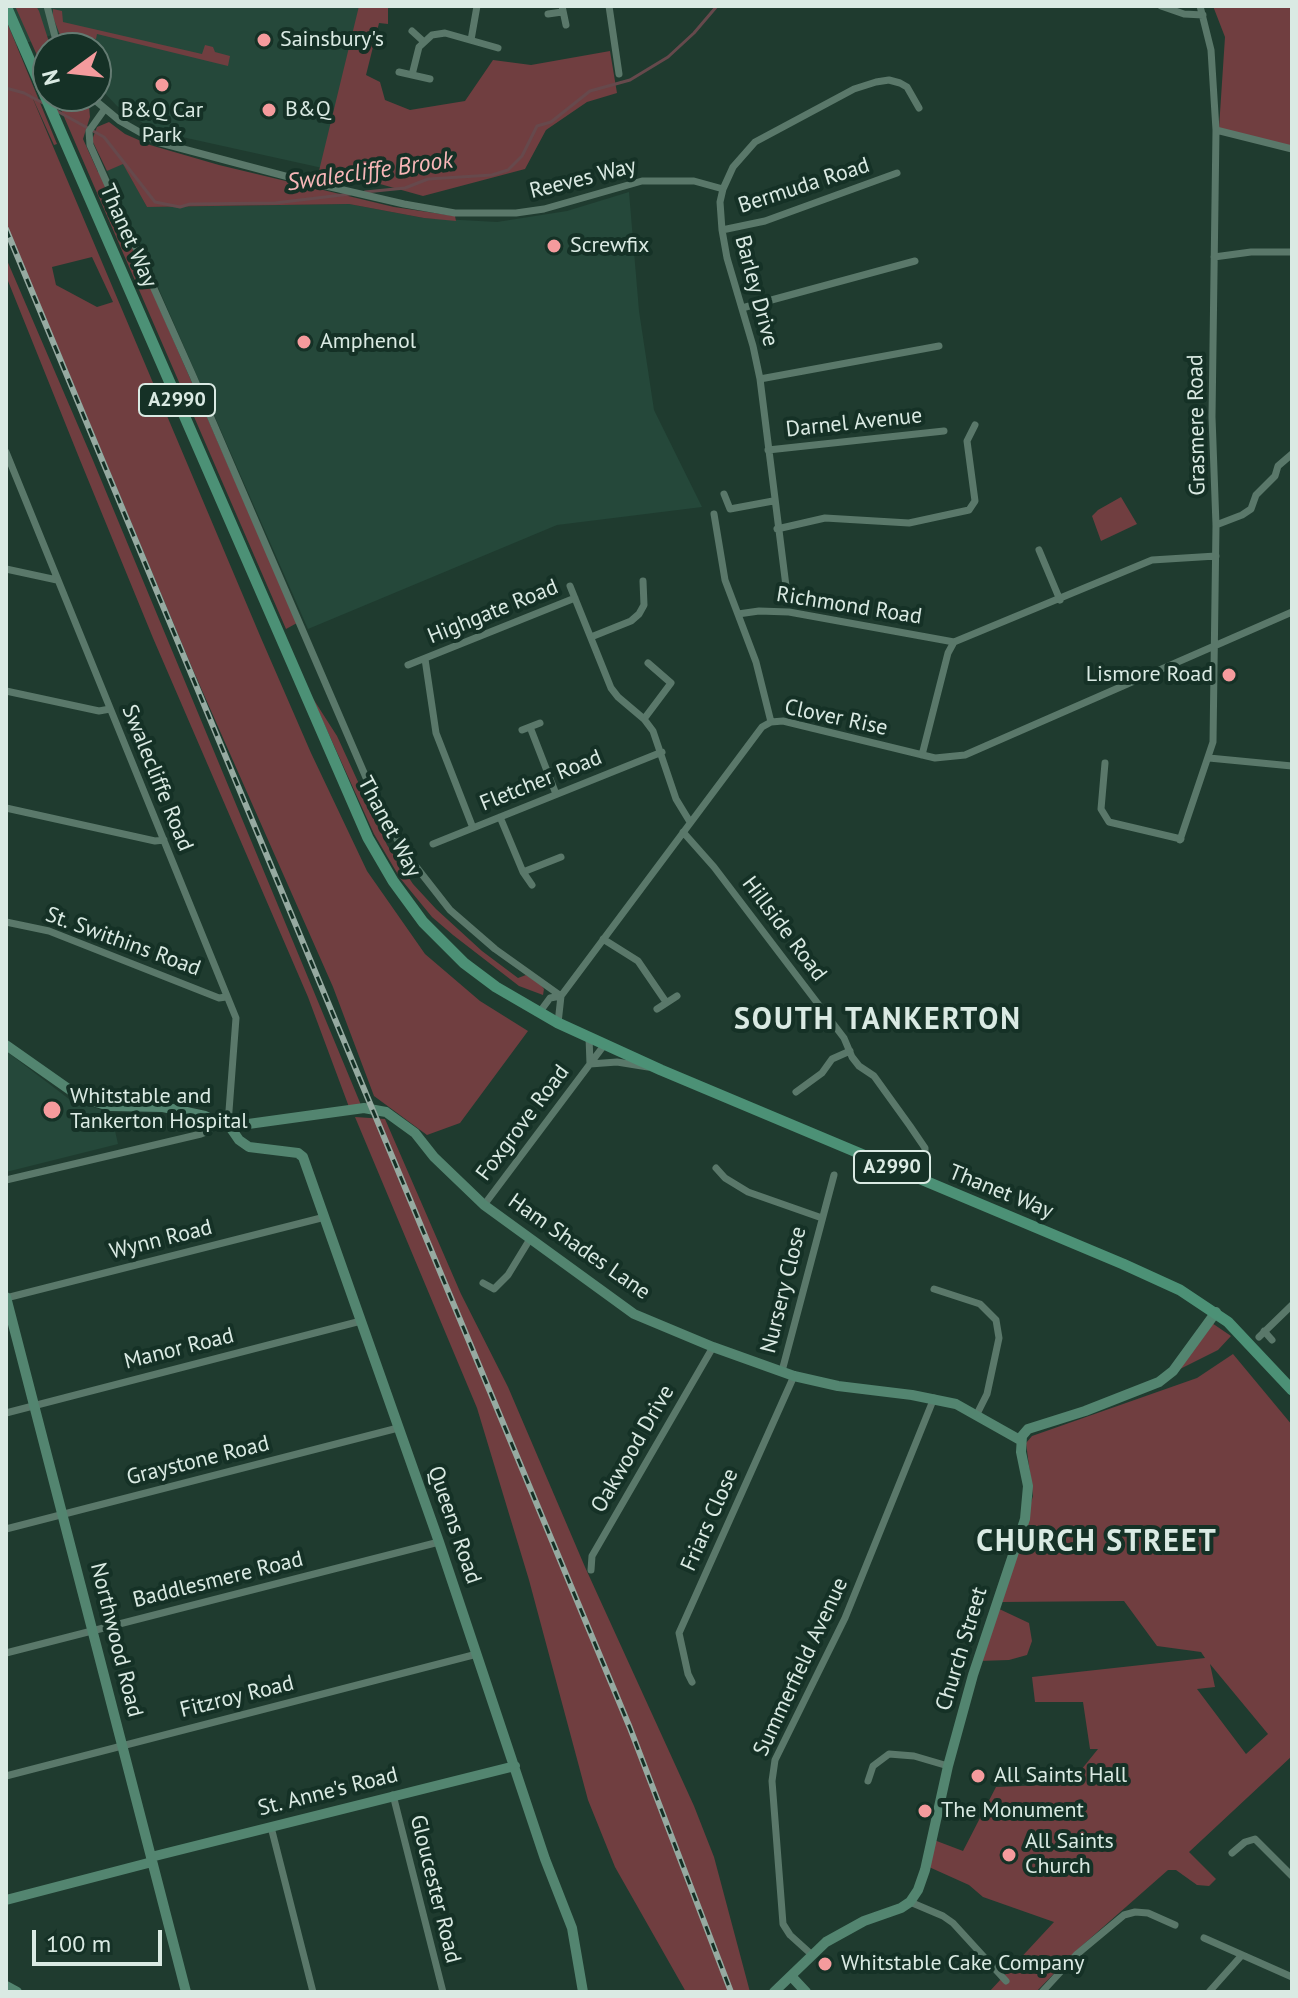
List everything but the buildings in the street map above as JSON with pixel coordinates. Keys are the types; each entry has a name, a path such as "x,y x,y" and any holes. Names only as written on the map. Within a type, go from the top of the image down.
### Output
{"main road":[{"name":"Thanet Way","path":"6,6 368,838 393,881 423,922 464,963 496,987 558,1023 661,1070 1152,1276 1216,1312 1292,1390"}],"street":[{"path":"47,6 54,32"},
{"path":"471,40 477,6"},
{"path":"609,6 619,74"},
{"path":"1161,6 1184,14 1203,15"},
{"name":"Grasmere Road","path":"1105,763 1101,809 1109,822 1180,839 1213,742 1216,525 1212,417 1216,130 1213,65 1200,6"},
{"path":"548,14 562,9 566,25"},
{"path":"412,31 423,41"},
{"path":"412,75 423,41 441,33 498,48"},
{"path":"399,72 430,79"},
{"name":"Barley Drive","path":"788,602 760,379 722,230 720,202 723,189 733,167 755,142 854,89 889,80 900,83 907,87 919,108"},
{"path":"103,112 89,131 90,145 377,803 403,850 450,910 495,949 561,996 558,1023"},
{"name":"Reeves Way","path":"107,112 157,142 345,191 455,213 516,213 573,202 642,181 694,181 723,189"},
{"path":"1216,130 1292,149"},
{"name":"Bermuda Road","path":"722,230 765,221 897,173"},
{"path":"1214,257 1251,252 1292,252"},
{"path":"742,308 915,261"},
{"path":"760,379 939,346"},
{"path":"777,529 825,518 909,523 969,510 975,501 967,441 975,425"},
{"name":"Darnel Avenue","path":"768,450 944,431"},
{"name":"Swalecliffe Road","path":"6,452 236,1018 228,1124"},
{"path":"1216,525 1251,509 1256,495 1275,476 1278,466 1292,454"},
{"path":"724,494 730,509 773,501"},
{"path":"714,514 722,567 756,662 771,722"},
{"path":"1039,550 1060,600"},
{"path":"922,755 948,653 954,642 1152,560 1216,556"},
{"path":"6,569 57,580"},
{"path":"591,637 631,621 639,614 644,605 643,581"},
{"name":"Highgate Road","path":"570,586 612,690 653,731 676,799 690,822"},
{"name":"Highgate Road","path":"408,665 575,598"},
{"name":"Richmond Road","path":"738,614 789,612 954,642"},
{"path":"1214,645 1292,612"},
{"name":"Clover Rise","path":"539,1013 550,998 561,996 762,727 771,722 783,721 922,755 952,758 1214,645"},
{"name":"Highgate Road","path":"425,659 436,733 473,828"},
{"path":"644,719 671,683 648,663"},
{"path":"6,691 99,711 110,709"},
{"path":"540,723 526,728 556,794"},
{"name":"Fletcher Road","path":"433,844 662,752"},
{"path":"1209,758 1292,766"},
{"path":"6,808 155,841 164,840"},
{"path":"500,817 523,872 532,885"},
{"name":"Hillside Road","path":"683,832 714,867 844,1038 859,1066 874,1076 925,1148 925,1156 915,1178"},
{"path":"523,872 561,857"},
{"name":"St. Swithins Road","path":"6,922 49,931 219,998 226,997"},
{"path":"603,939 638,961 666,1002"},
{"path":"657,1009 677,996"},
{"name":"Foxgrove Road","path":"589,1037 590,1064"},
{"name":"Foxgrove Road","path":"484,1205 605,1044"},
{"path":"6,1045 63,1086 92,1102 109,1106 163,1107 228,1124"},
{"path":"796,1092 822,1073 832,1059 850,1051"},
{"name":"Foxgrove Road","path":"590,1064 617,1062 661,1070"},
{"name":"Ham Shades Lane","path":"228,1124 241,1125 364,1108 386,1112 415,1133 434,1157 484,1205 634,1314 794,1376 956,1404 1020,1440"},
{"path":"6,1180 201,1134 209,1131 215,1121"},
{"name":"Queens Road","path":"228,1124 239,1140 249,1147 298,1153 303,1157 439,1542 545,1859 572,1928 583,1992"},
{"name":"Nursery Close","path":"716,1168 725,1178 748,1192 822,1218"},
{"name":"Nursery Close","path":"782,1371 834,1175"},
{"name":"Wynn Road","path":"6,1298 325,1217"},
{"path":"483,1283 494,1289 508,1275 530,1239"},
{"path":"934,1289 980,1304 996,1320 999,1338 987,1394 977,1414"},
{"name":"Northwood Road","path":"6,1298 186,1992"},
{"path":"1272,1340 1261,1334 1292,1305"},
{"path":"1020,1440 1028,1429 1159,1382 1173,1371 1216,1312"},
{"name":"Manor Road","path":"6,1413 361,1321"},
{"name":"Oakwood Drive","path":"591,1570 592,1556 713,1347"},
{"name":"Friars Close","path":"692,1682 679,1633 794,1376"},
{"name":"Summerfield Avenue","path":"811,1954 783,1924 772,1781 775,1760 845,1618 934,1398"},
{"name":"Graystone Road","path":"6,1529 398,1428"},
{"name":"Church Street","path":"910,1902 925,1870 948,1766 987,1630 1025,1519 1028,1486 1020,1440"},
{"name":"Baddlesmere Road","path":"6,1653 439,1542"},
{"name":"Fitzroy Road","path":"6,1776 477,1654"},
{"path":"868,1781 873,1766 889,1754 948,1766"},
{"path":"862,1764 873,1766"},
{"name":"St. Anne's Road","path":"6,1900 271,1827 515,1766"},
{"name":"Gloucester Road","path":"393,1795 443,1992"},
{"path":"271,1827 313,1992"},
{"path":"1232,1853 1245,1842 1255,1839 1292,1876"},
{"path":"774,1992 826,1942 864,1921 910,1902 953,1923 1006,1981"},
{"path":"1042,1992 1076,1955 1124,1915 1148,1913 1175,1925"},
{"path":"1204,1938 1292,1977"},
{"path":"1209,1992 1242,1955"},
{"path":"791,1976 806,1992"},
{"path":"6,1986 17,1992"}],"shaded area":[{"path":"6,6 384,6 336,171 155,131 112,101 112,32 32,32 32,41 6,49"},
{"path":"15,6 36,6 39,11 46,32 32,32 32,44"},
{"path":"359,6 388,6 388,24 379,23 366,75 380,82 385,100 410,110 465,101 493,60 531,65 610,51 617,93 587,102 546,130 525,169 423,196 337,172 333,178 326,178 318,175"},
{"path":"1213,6 1292,6 1292,148 1219,128 1225,37"},
{"path":"53,9 62,11 63,22 106,32 59,32"},
{"path":"6,20 32,83 32,112 38,112 261,638 367,871 425,954 480,1001 528,1031 460,1123 427,1135 374,1096 333,987 193,670 6,223","holes":["92,257 113,302 97,307 56,285 52,267"]},
{"path":"112,33 202,54 205,45 213,47 215,52 230,56 228,66 112,38"},
{"path":"39,112 44,112 57,144 54,145"},
{"path":"62,112 90,112 83,139 297,623 286,629"},
{"path":"109,122 125,134 150,145 219,165 394,207 455,216 456,221 349,204 147,207 123,164 107,171 92,140 97,127"},
{"path":"123,163 147,207 349,204 424,218 497,222 567,211 629,192 639,311 654,410 702,507 557,525 308,629 107,171"},
{"path":"6,258 361,1105 349,1107 308,997 80,460 6,276"},
{"path":"1121,497 1137,524 1101,541 1092,516"},
{"path":"312,697 337,736 387,845 413,884 482,951 518,978 526,975 540,984 544,989 543,995 519,986 453,935 432,917 400,878 374,834"},
{"name":"Whitstable and Tankerton Hospital","path":"6,1051 69,1099 111,1113 118,1144 6,1172"},
{"path":"355,1117 385,1119 461,1294 508,1387 585,1567 694,1806 714,1857 750,1992 686,1992 615,1867 588,1800 529,1580 477,1408"},
{"path":"1209,1321 1231,1336 1218,1350 1164,1377"},
{"path":"1233,1354 1292,1425 1292,1756 1189,1852 1216,1879 1209,1886 1197,1885 1176,1870 1168,1870 1077,1950 1036,1992 989,1992 1054,1922 983,1897 969,1885 929,1867 934,1840 963,1851 996,1787 1045,1785 1077,1775 1098,1749 1090,1749 1083,1702 1035,1702 1032,1677 1205,1658 1201,1652 1157,1646 1124,1601 1001,1602 1033,1496 1026,1443 1032,1436 1197,1378","holes":["1210,1664 1268,1734 1246,1754 1197,1689 1215,1687"]},
{"path":"995,1607 1029,1623 1032,1641 1027,1655 1009,1660 978,1661"}],"waterway":[{"name":"Swalecliffe Brook","path":"365,192 405,188 428,179 492,175 508,170 522,156 537,126 551,122 590,91 630,80 668,57 717,6"},
{"name":"Swalecliffe Brook","path":"6,88 32,97"},
{"name":"Swalecliffe Brook","path":"59,112 104,137 155,202 180,207 190,204 275,203 350,194"}],"railway":[{"path":"6,229 630,1728 731,1992"}],"place":[{"name":"Sainsbury's","path":"264,40"},
{"name":"B&Q Car Park","path":"162,85"},
{"name":"B&Q","path":"269,110"},
{"name":"Screwfix","path":"554,246"},
{"name":"Amphenol","path":"304,342"},
{"name":"Lismore Road","path":"1229,675"},
{"name":"Whitstable and Tankerton Hospital","path":"52,1110"},
{"name":"All Saints Hall","path":"978,1776"},
{"name":"The Monument","path":"925,1811"},
{"name":"All Saints Church","path":"1009,1855"},
{"name":"Whitstable Cake Company","path":"825,1964"}],"district":[{"name":"SOUTH TANKERTON","path":"878,1020"},
{"name":"CHURCH STREET","path":"1097,1542"}]}
